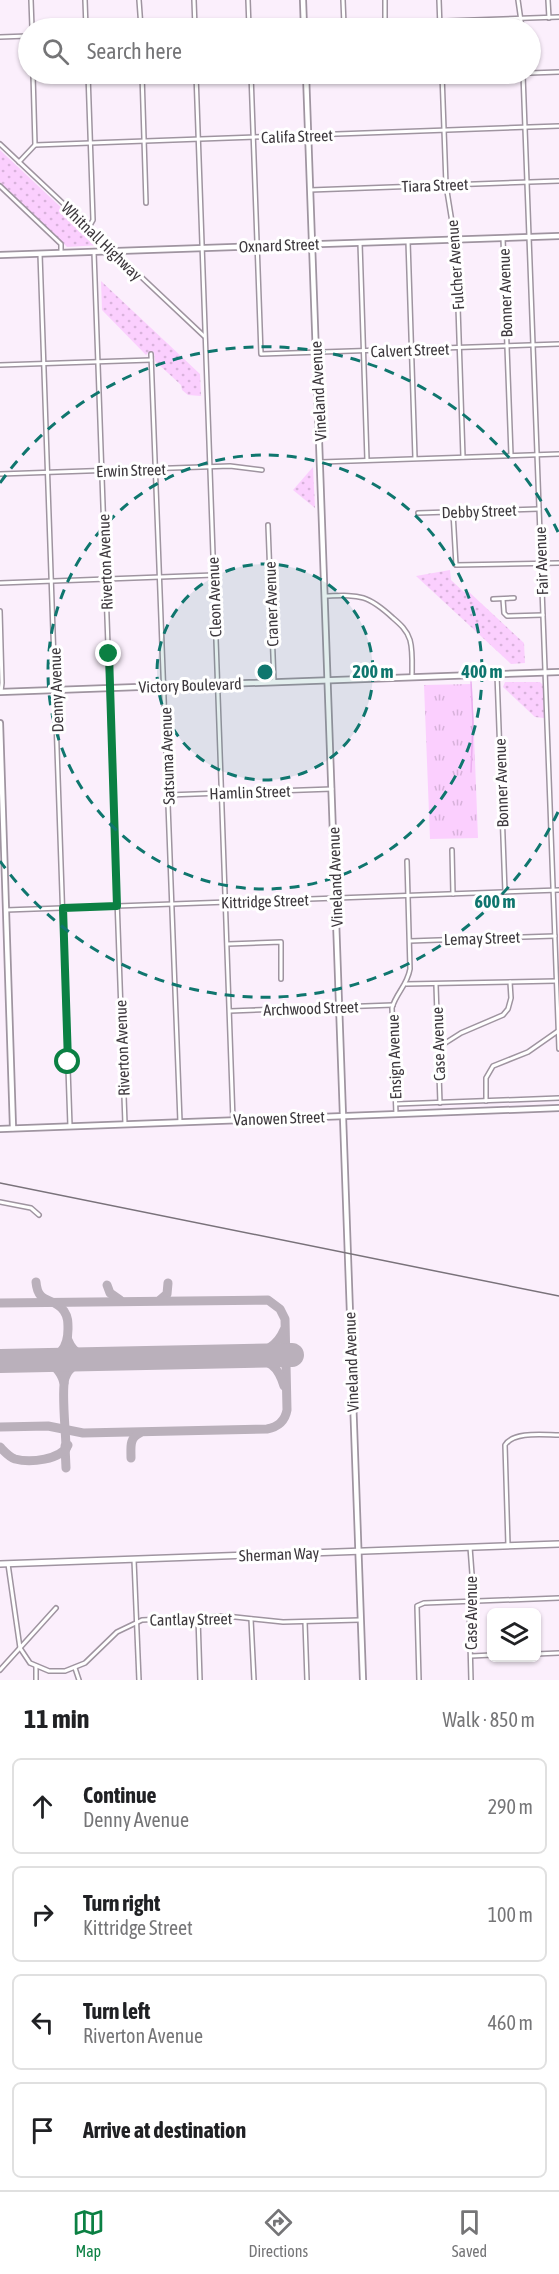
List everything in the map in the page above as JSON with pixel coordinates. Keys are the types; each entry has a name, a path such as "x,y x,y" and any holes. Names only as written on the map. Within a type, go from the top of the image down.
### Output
{"main road":[{"path":"303,0 304,18"},
{"name":"Vineland Avenue","path":"306,84 363,1680"},
{"name":"Oxnard Street","path":"0,255 559,236"},
{"name":"Victory Boulevard","path":"0,693 56,689 559,672"},
{"path":"0,723 13,1128"},
{"name":"Vanowen Street","path":"0,1129 559,1108"},
{"name":"Sherman Way","path":"0,1564 559,1544"}],"street":[{"path":"31,0 32,18"},
{"path":"85,0 86,18"},
{"path":"140,0 141,18"},
{"path":"194,0 195,18"},
{"path":"248,0 249,18"},
{"path":"343,0 344,18"},
{"path":"385,0 385,18"},
{"path":"439,0 440,18"},
{"path":"518,0 520,18"},
{"path":"548,0 549,18"},
{"path":"541,18 559,17"},
{"path":"0,37 18,36"},
{"path":"541,73 559,72"},
{"path":"19,162 35,145 33,84"},
{"path":"88,84 93,220 89,227"},
{"path":"142,84 146,203"},
{"name":"Cleon Avenue","path":"196,84 233,1120"},
{"path":"251,84 257,246"},
{"name":"Fulcher Avenue","path":"442,84 446,185 455,239 463,457"},
{"name":"Fair Avenue","path":"522,84 530,237 559,1049"},
{"name":"Califa Street","path":"35,145 559,126"},
{"name":"Whitnall Highway","path":"0,144 205,337"},
{"name":"Tiara Street","path":"310,190 559,181"},
{"name":"Whitnall Highway","path":"0,186 61,244 61,253"},
{"name":"Bonner Avenue","path":"503,238 511,456"},
{"path":"408,241 415,459"},
{"path":"360,243 367,460"},
{"name":"Calvert Street","path":"257,246 261,354 559,344"},
{"name":"Riverton Avenue","path":"94,252 125,1124"},
{"name":"Denny Avenue","path":"40,254 70,1126"},
{"name":"Satsuma Avenue","path":"151,354 180,1122"},
{"path":"0,365 152,360"},
{"path":"321,462 559,454"},
{"name":"Erwin Street","path":"0,474 230,466 262,470"},
{"name":"Debby Street","path":"418,513 539,509"},
{"path":"453,512 456,565 559,563"},
{"name":"Craner Avenue","path":"268,525 274,682"},
{"path":"0,583 214,575"},
{"path":"325,596 366,597 402,626 410,639 412,677"},
{"path":"503,598 504,613 507,616 543,615"},
{"path":"493,599 514,598"},
{"path":"0,611 0,693"},
{"name":"Bonner Avenue","path":"497,674 505,892"},
{"name":"Hamlin Street","path":"168,795 332,789"},
{"path":"452,850 453,894"},
{"name":"Ensign Avenue","path":"396,1114 393,1005 406,984 410,969 407,861"},
{"name":"Kittridge Street","path":"6,910 559,890"},
{"name":"Lemay Street","path":"410,941 555,936"},
{"path":"228,944 281,942 281,980"},
{"path":"406,984 556,981"},
{"path":"439,1047 461,1033 503,1015 508,1009 511,998 510,982"},
{"name":"Case Avenue","path":"436,985 440,1103"},
{"name":"Archwood Street","path":"230,1011 393,1005"},
{"path":"486,1101 486,1078 493,1066 528,1052 558,1031"},
{"path":"395,1104 559,1098"},
{"path":"0,1202 31,1208 39,1215"},
{"path":"508,1545 504,1454 507,1441 515,1437 559,1435"},
{"name":"Case Avenue","path":"470,1547 471,1680"},
{"path":"134,1560 135,1621 140,1680"},
{"path":"8,1564 20,1648 25,1657 36,1666 56,1672 75,1668 79,1680"},
{"path":"419,1680 417,1606 559,1598"},
{"path":"0,1670 56,1608"},
{"name":"Cantlay Street","path":"75,1668 85,1663 117,1632 135,1621 226,1616 283,1622 360,1620"},
{"path":"198,1617 200,1680"},
{"path":"251,1619 254,1680"},
{"path":"305,1622 307,1680"},
{"path":"541,1654 559,1653"},
{"path":"471,1656 487,1656"},
{"path":"36,1666 36,1680"}],"green space":[{"path":"0,150 100,245 67,247 0,182"},
{"path":"101,281 200,374 201,396 188,395 182,390 181,385 155,361 154,352 146,355 102,310"},
{"path":"313,467 315,508 293,490"},
{"path":"450,570 451,580 464,592 469,592 524,643 525,663 511,664 416,576"},
{"path":"505,682 540,682 543,685 544,718 535,717 503,687"},
{"path":"472,684 478,838 430,839 424,685"}],"waterway":[{"path":"471,682 473,722 471,772"}],"taxiway":[{"path":"36,1282 40,1295 60,1306 67,1317 68,1324 68,1336 61,1351 57,1355 40,1360"},
{"path":"160,1300 167,1294 168,1283"},
{"path":"107,1285 110,1293 120,1300"},
{"path":"0,1303 268,1300 280,1309 285,1319 287,1410 280,1423 267,1429 83,1433 48,1426 0,1427"},
{"path":"248,1356 269,1348 278,1341 284,1330"},
{"path":"68,1340 74,1350 82,1356 103,1359"},
{"path":"247,1356 261,1360 275,1368 284,1386"},
{"path":"66,1449 65,1378 75,1365 91,1359"},
{"path":"42,1361 56,1369 64,1383"},
{"path":"131,1458 132,1440 140,1433"},
{"path":"0,1447 13,1458 29,1461 52,1457 68,1445"},
{"path":"65,1446 66,1468"}],"runway":[{"path":"0,1361 292,1355"}],"railway":[{"path":"0,1183 559,1296"}],"route":[{"path":"68,1062 63,908 117,906 109,654"}]}
